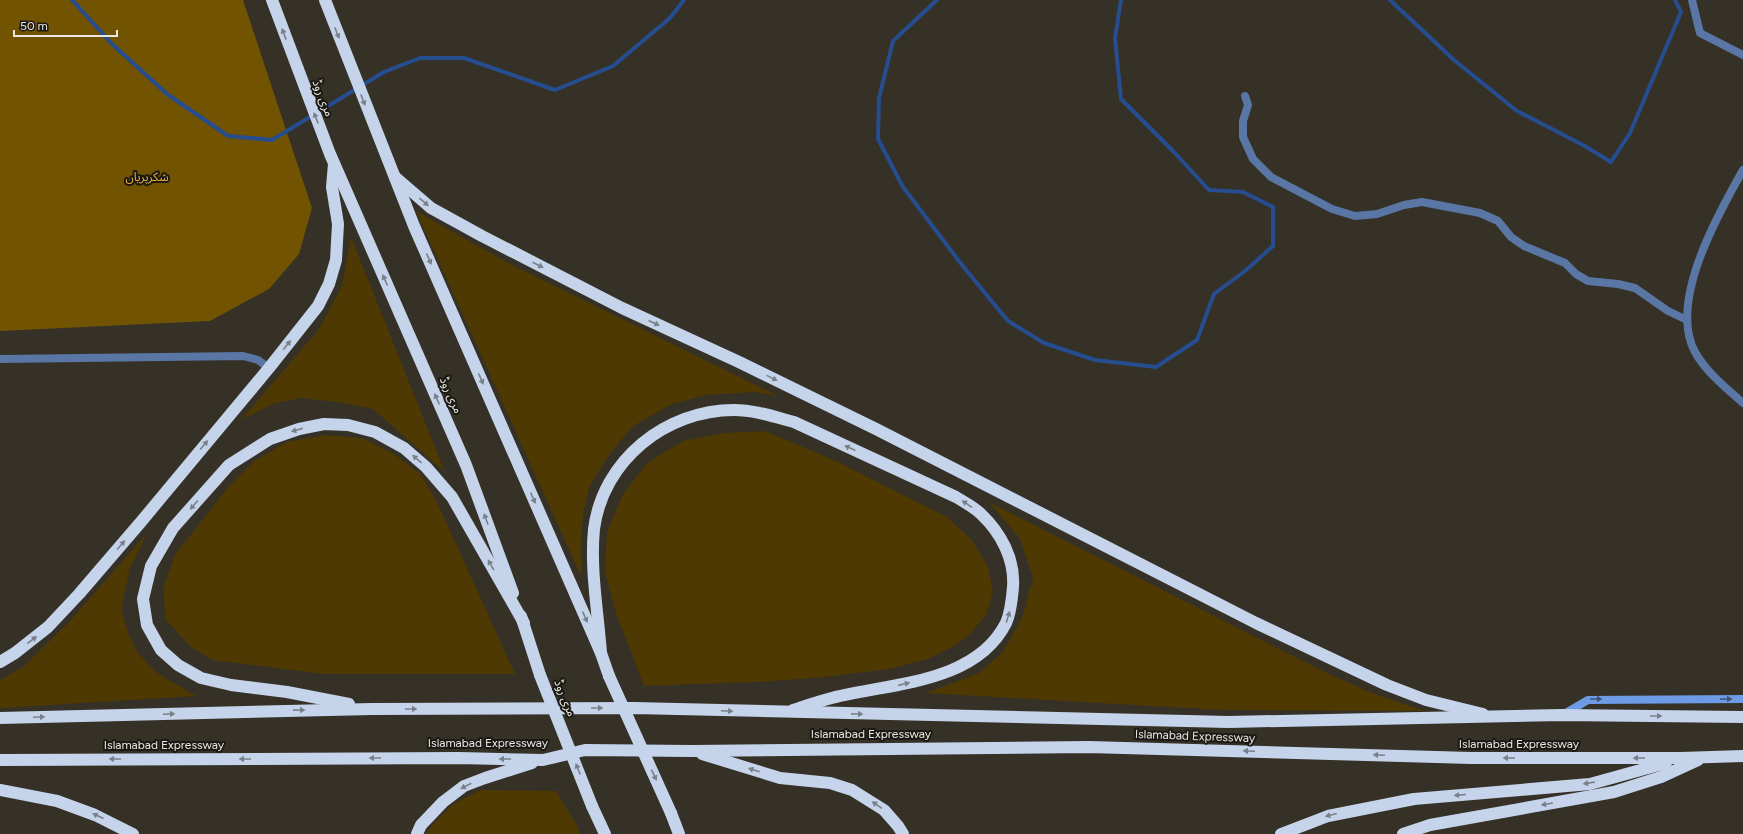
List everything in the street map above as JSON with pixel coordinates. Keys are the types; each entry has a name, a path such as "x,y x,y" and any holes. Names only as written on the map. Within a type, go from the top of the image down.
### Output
{"highway":[{"name":"مری روڈ","path":"272,0 296,68 332,158 466,465 524,623 540,675 602,831"},
{"path":"325,0 376,133 414,226 601,653 609,676 672,813 679,834"},
{"path":"0,662 15,653 48,627 74,600 269,368 318,306 329,284 336,260 338,224 332,187 332,158"},
{"path":"394,177 431,208 482,236 622,308 739,362 876,429 1256,623 1387,686 1426,700 1494,717"},
{"path":"601,653 592,556 594,528 600,502 623,460 639,445 657,432 680,420 707,413 735,410 767,414 794,422 956,497 981,514 999,534 1010,556 1013,582 1012,603 1006,622 993,642 977,656 956,668 902,684 828,698 784,713"},
{"path":"372,709 287,692 231,685 201,678 178,665 161,650 147,625 143,599 151,566 173,528 229,465 270,439 299,429 324,424 348,425 375,432 404,448 426,467 452,497 524,623"},
{"name":"Islamabad Expressway","path":"0,718 372,709 634,708 784,713 1229,722 1561,716 1743,717"},
{"name":"Islamabad Expressway","path":"0,760 451,758 543,760 585,750 692,751 1089,747 1471,758 1681,758 1743,756"},
{"path":"692,751 780,778 830,783 852,790 884,810 903,834"},
{"path":"1403,834 1430,825 1614,792 1661,777 1704,757"},
{"path":"1281,834 1328,816 1414,799 1590,784 1681,758"},
{"path":"417,834 421,825 443,802 464,786 543,760"},
{"path":"0,790 57,801 95,815 133,834"}],"street":[{"path":"1692,0 1700,33 1743,55"},
{"path":"1245,96 1248,104 1243,121 1243,137 1253,158 1271,177 1332,209 1354,216 1378,214 1404,205 1422,202 1480,213 1498,221 1511,237 1524,246 1565,263 1576,274 1588,281 1618,284 1635,288 1668,311 1688,320"},
{"path":"1743,170 1715,222 1700,258 1687,306 1688,331 1694,352 1706,368 1743,403"},
{"path":"0,359 243,356 258,360 269,368"},
{"path":"1561,716 1588,700 1743,699"},
{"path":"1720,756 1743,760"}],"shaded area":[{"path":"416,211 508,263 778,396 755,392 707,395 672,404 633,426 612,451 590,485 583,514 581,547 582,578"},
{"path":"351,237 445,472 373,409 337,402 300,398 273,404 241,420 319,329 342,286"},
{"path":"765,431 836,461 947,517 972,540 988,567 993,592 986,615 970,634 952,647 928,659 889,669 825,677 757,682 644,686 616,613 605,572 607,532 623,494 647,463 683,441 723,433"},
{"path":"324,435 362,438 394,454 420,474 437,502 515,674 324,674 212,660 191,647 166,620 163,590 174,556 228,487 254,461 287,442"},
{"path":"989,502 1327,673 1367,691 1425,711 1222,710 926,693 979,673 1003,652 1022,618 1033,578 1020,539"},
{"path":"148,532 130,568 121,608 128,633 137,652 157,673 196,696 0,708 0,680 24,666 70,621"},
{"path":"481,790 556,791 578,827 579,834 426,834 432,825 453,804"}],"green space":[{"name":"شکرپریاں","path":"0,0 243,0 312,208 299,254 269,289 210,321 0,331"}],"waterway":[{"path":"72,0 112,44 167,94 228,136 272,140 384,72 420,58 464,58 555,90 613,66 670,18 684,0"},
{"path":"937,0 893,41 879,98 878,139 903,187 962,265 1008,321 1044,343 1095,360 1156,367 1197,340 1214,294 1245,271 1273,246 1273,207 1243,192 1209,190 1172,150 1121,99 1115,38 1121,0"},
{"path":"1390,0 1454,60 1517,111 1583,145 1611,162 1630,133 1681,12 1675,0"}]}
